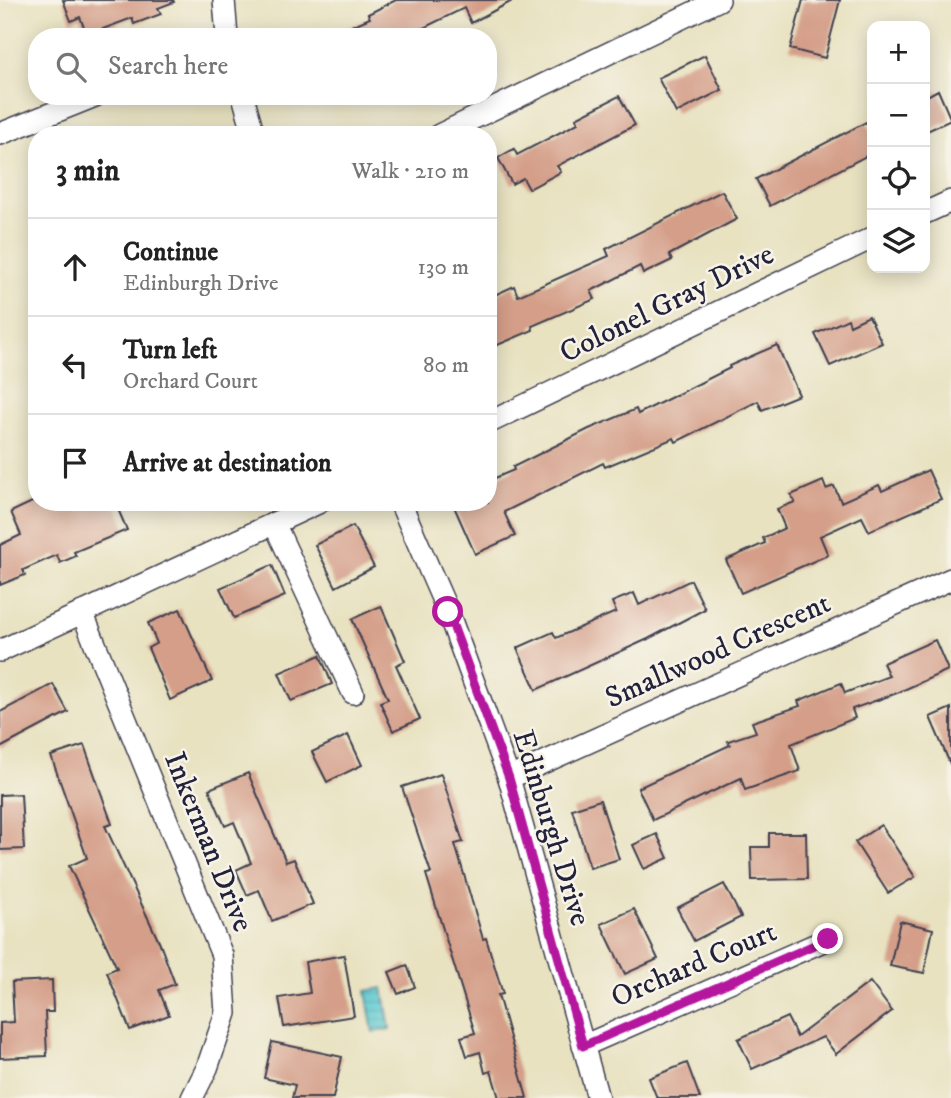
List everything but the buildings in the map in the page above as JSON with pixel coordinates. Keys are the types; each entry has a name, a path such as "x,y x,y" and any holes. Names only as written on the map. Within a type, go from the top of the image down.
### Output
{"street":[{"path":"224,0 227,28"},
{"path":"458,126 719,0"},
{"path":"0,134 72,105"},
{"path":"246,105 251,126"},
{"path":"930,211 951,201"},
{"name":"Colonel Gray Drive","path":"497,419 867,240"},
{"path":"0,651 300,511"},
{"name":"Edinburgh Drive","path":"404,511 448,612 509,778 598,1098"},
{"path":"274,523 353,693"},
{"name":"Smallwood Crescent","path":"509,778 951,579"},
{"name":"Inkerman Drive","path":"82,612 222,955 226,1013 192,1098"},
{"name":"Orchard Court","path":"583,1046 828,939"}],"water":[{"path":"383,988 390,1029 373,1032 366,991"}],"route":[{"path":"448,612 509,778 583,1046 828,939"}]}
